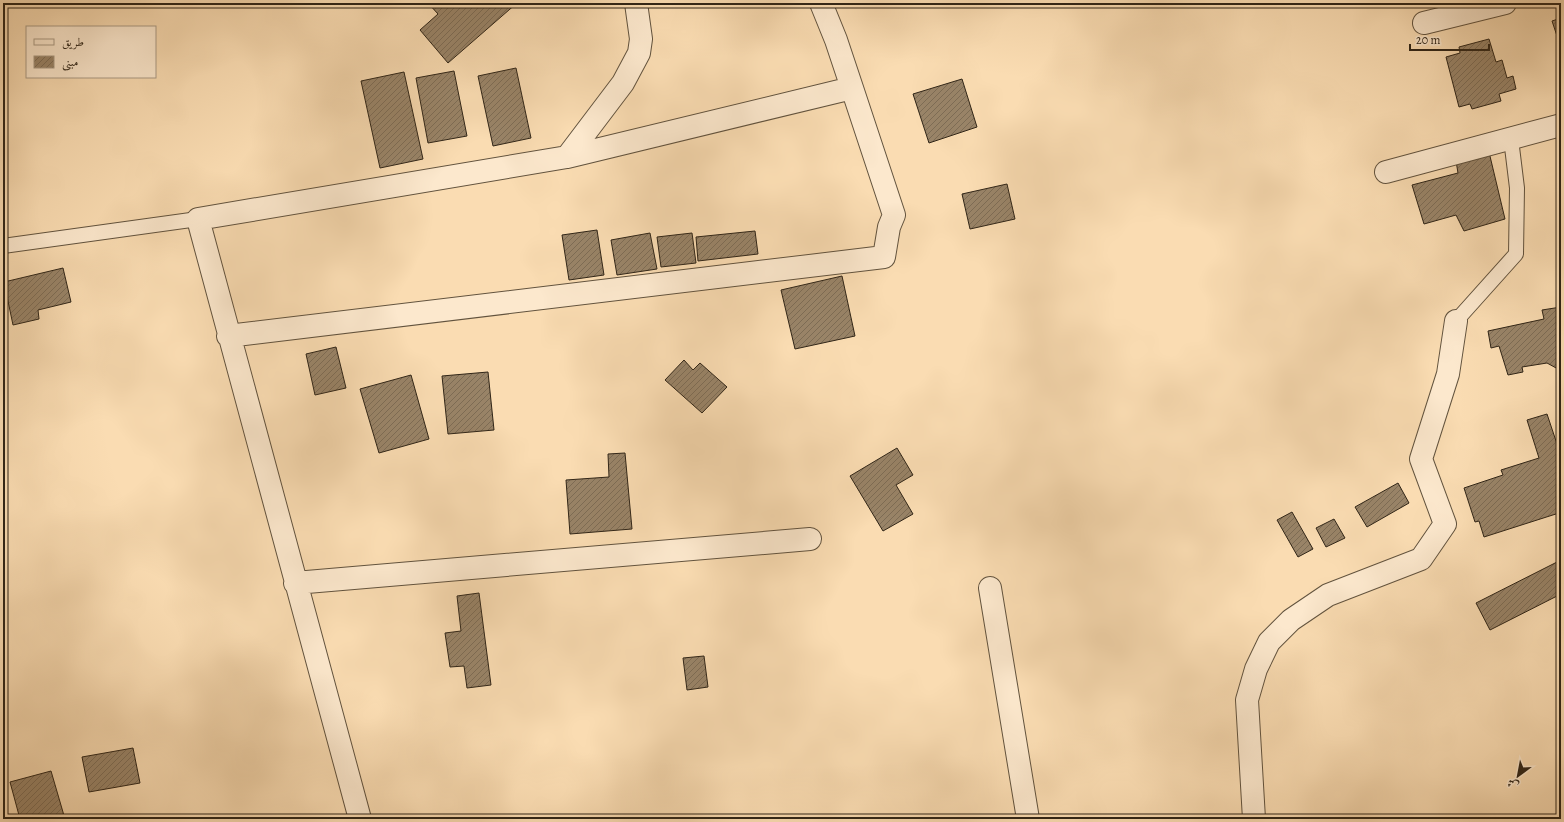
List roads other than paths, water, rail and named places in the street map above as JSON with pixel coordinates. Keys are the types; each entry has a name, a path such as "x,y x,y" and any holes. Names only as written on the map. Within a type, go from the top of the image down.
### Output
{"street":[{"path":"567,157 623,83 639,52 641,39 636,3"},
{"path":"228,336 884,257 889,227 894,215 836,40 821,3"},
{"path":"1424,23 1505,3"},
{"path":"360,819 228,336 198,219 567,157 852,88"},
{"path":"1386,172 1561,125"},
{"path":"1254,819 1247,700 1256,669 1269,642 1290,620 1328,595 1421,559 1445,524 1421,459 1448,374 1456,321"},
{"path":"295,583 810,540"},
{"path":"990,588 1028,819"}],"lane":[{"path":"1456,321 1516,254 1517,188 1511,139"},
{"path":"3,246 198,219"}]}
